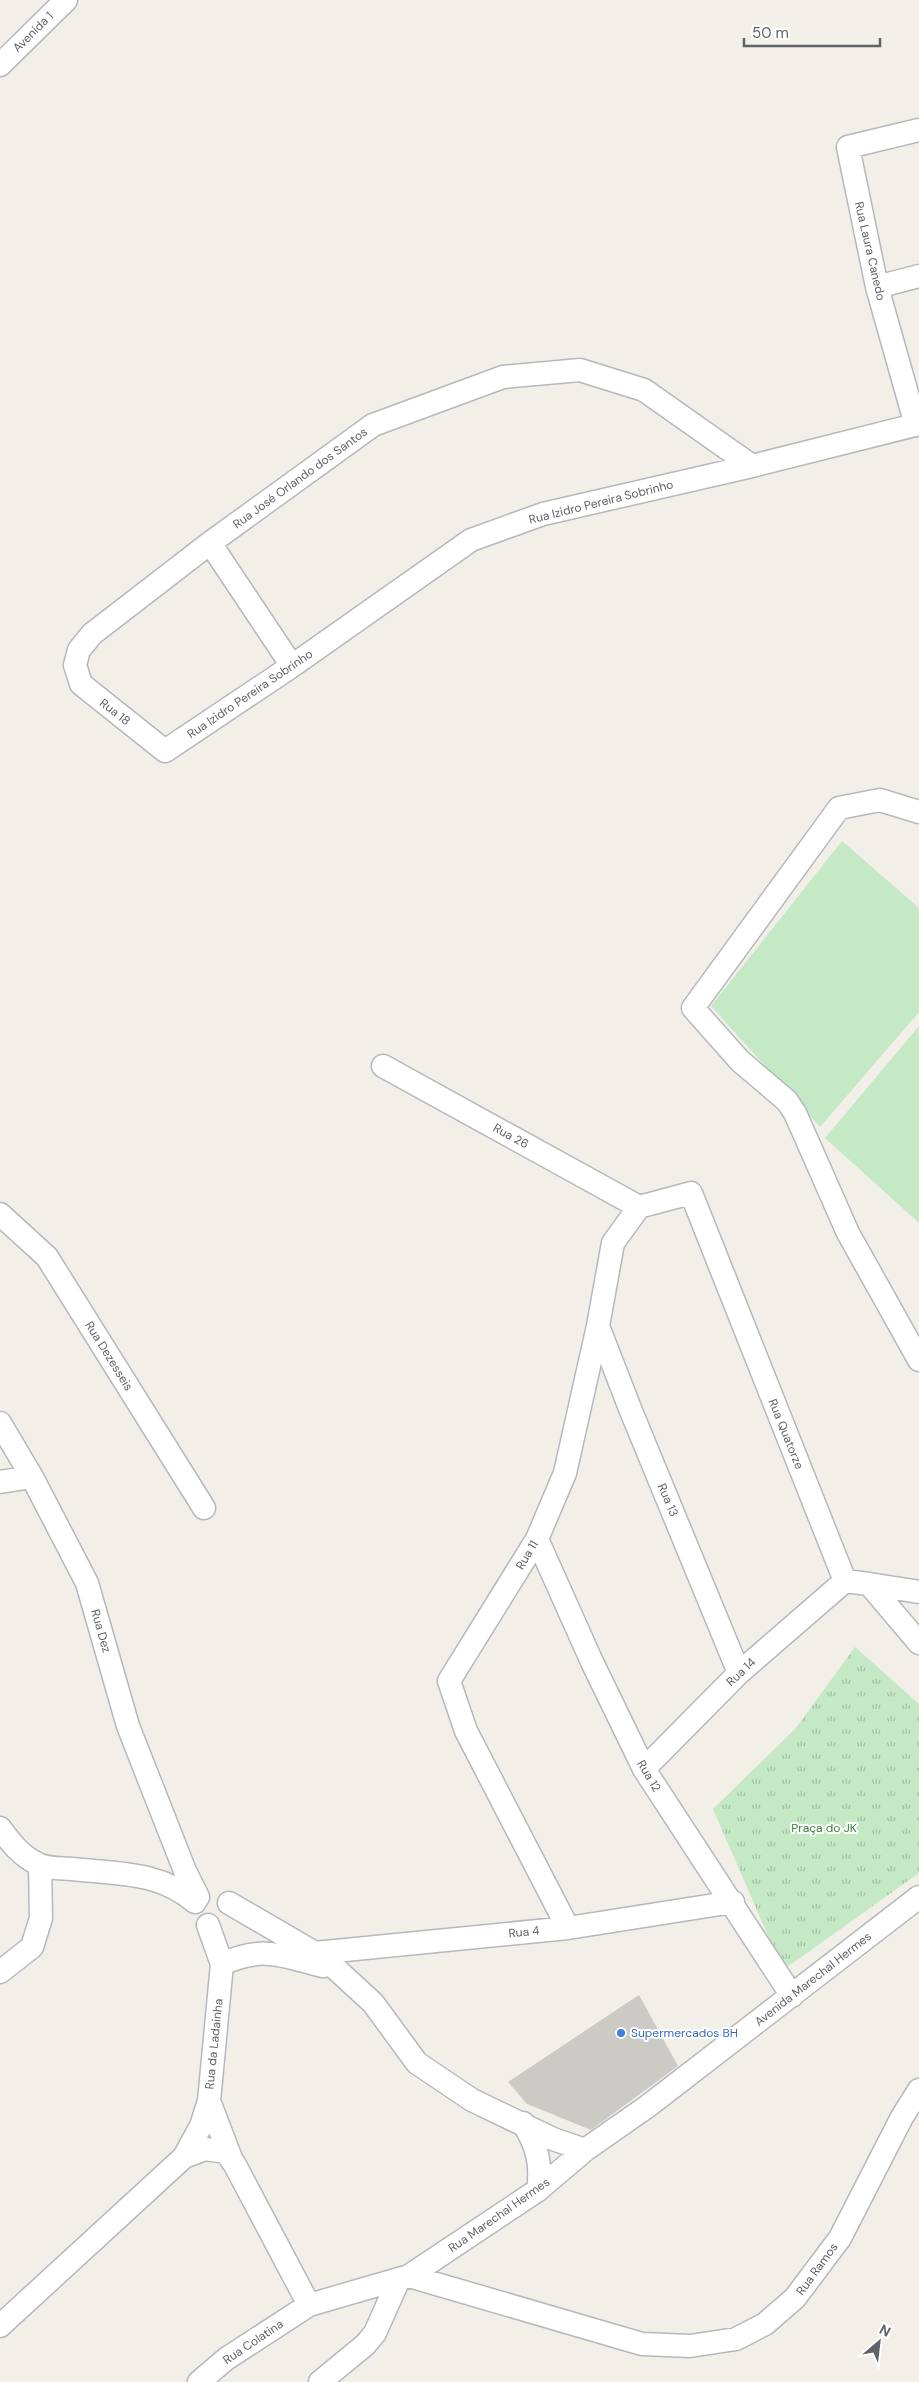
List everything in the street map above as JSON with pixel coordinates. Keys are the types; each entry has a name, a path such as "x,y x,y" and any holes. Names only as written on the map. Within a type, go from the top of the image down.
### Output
{"street":[{"name":"Avenida 1","path":"0,65 66,0"},
{"name":"Rua Laura Canedo","path":"918,424 877,287 848,147 919,130"},
{"path":"877,287 919,276"},
{"name":"Rua José Orlando dos Santos","path":"75,665 79,650 92,634 210,543 374,426 504,377 580,370 644,390 752,466"},
{"name":"Rua Izidro Pereira Sobrinho","path":"165,751 292,666 471,540 543,514 752,466 918,424"},
{"path":"210,543 292,666"},
{"name":"Rua 18","path":"75,665 81,684 165,751"},
{"path":"919,812 880,800 839,808 693,1008 740,1061 787,1101 796,1113 848,1233 919,1360"},
{"name":"Rua 26","path":"384,1066 639,1207"},
{"name":"Rua Quatorze","path":"639,1207 690,1193 845,1581"},
{"name":"Rua 11","path":"568,1928 466,1731 449,1681 537,1539 565,1473 598,1326 613,1243 639,1207"},
{"name":"Rua Dezesseis","path":"0,1214 47,1256 204,1508"},
{"name":"Rua 13","path":"598,1326 739,1673"},
{"name":"Rua Dez","path":"0,1423 32,1477 87,1583 128,1726 177,1851 201,1896"},
{"path":"0,1482 32,1477"},
{"name":"Rua 12","path":"537,1539 592,1662 644,1769 733,1902 792,1996"},
{"path":"845,1581 919,1592"},
{"name":"Rua 14","path":"644,1769 739,1673 845,1581"},
{"path":"869,1584 919,1643"},
{"path":"0,1828 16,1849 40,1865 139,1876 164,1881 182,1890 201,1896 219,1892 229,1903 315,1953 336,1969 373,2003 417,2063 472,2100 523,2123 553,2140 585,2150"},
{"path":"0,1972 32,1946 41,1918 40,1865"},
{"path":"139,1876 175,1905 206,1924 219,1924 225,1920 229,1912 229,1903"},
{"path":"201,1896 194,1910 197,1917 206,1924"},
{"name":"Avenida Marechal Hermes","path":"585,2150 648,2106 919,1896"},
{"name":"Rua 4","path":"315,1953 568,1928 733,1902"},
{"name":"Rua da Ladainha","path":"206,1924 222,1964 209,2100 232,2161 309,2305"},
{"path":"222,1964 243,1955 273,1954 336,1969"},
{"name":"Rua Ramos","path":"404,2277 642,2344 690,2346 736,2338 765,2324 795,2298 840,2238 902,2117 919,2090"},
{"path":"184,2157 201,2126 209,2100"},
{"path":"523,2123 535,2146 538,2159 538,2190"},
{"path":"0,2326 184,2157 198,2150 212,2148 226,2152 232,2161"},
{"name":"Rua Marechal Hermes","path":"404,2277 538,2190 585,2150"},
{"path":"320,2382 365,2345 375,2333 404,2277"},
{"name":"Rua Colatina","path":"199,2382 226,2359 309,2305 404,2277"}],"green space":[{"path":"842,841 919,908 919,1012 820,1127 711,1006"},
{"path":"919,1026 919,1223 825,1138"},
{"name":"Praça do JK","path":"855,1647 919,1704 919,1873 783,1970 713,1809 796,1728"}],"building":[{"name":"Supermercados BH","path":"639,1995 678,2066 591,2130 527,2104 508,2082"}],"place":[{"name":"Supermercados BH","path":"621,2033"}]}
